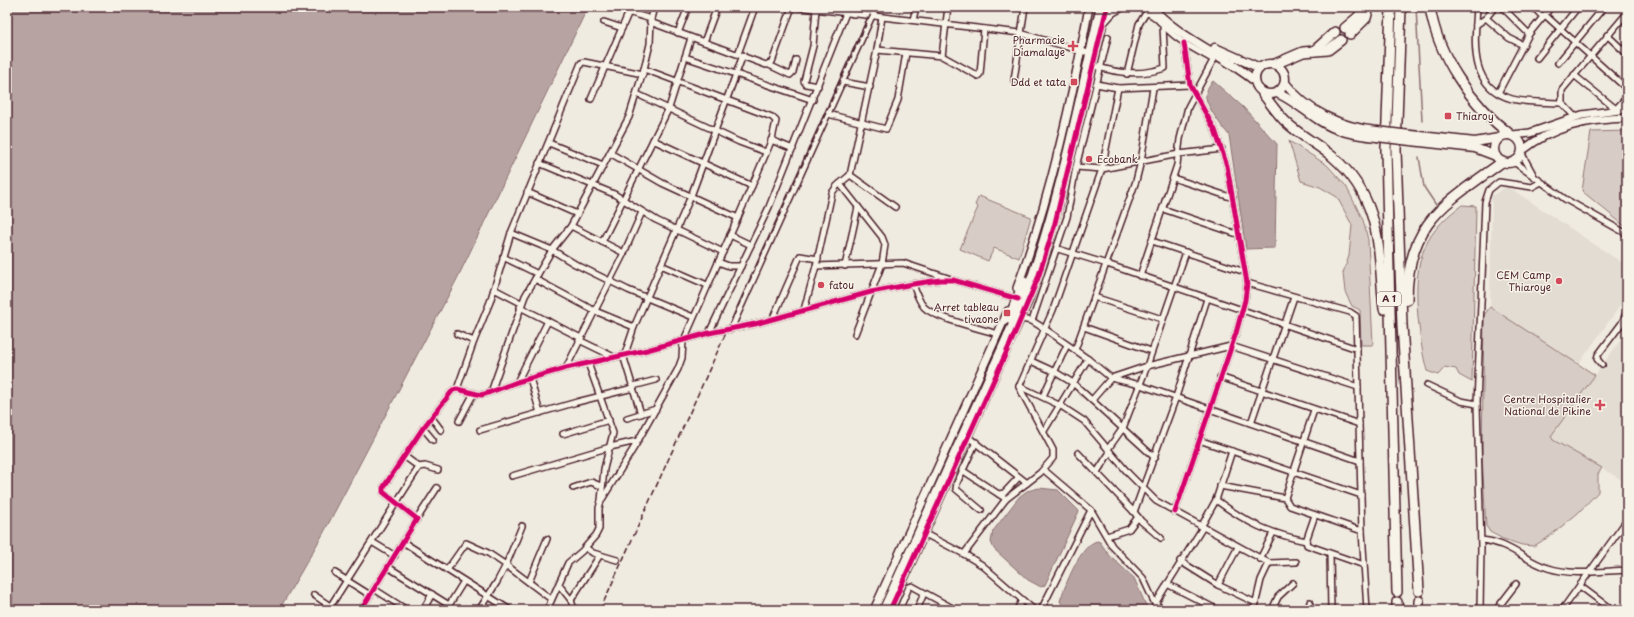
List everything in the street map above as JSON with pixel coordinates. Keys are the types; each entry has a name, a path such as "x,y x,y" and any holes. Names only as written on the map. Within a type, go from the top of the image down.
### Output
{"highway":[{"path":"1096,7 1098,23"},
{"path":"878,610 1016,298 1045,217 1088,52 1098,23 1101,7"},
{"path":"1346,30 1366,7"},
{"name":"A 1","path":"1391,7 1386,149 1389,322 1397,592"},
{"name":"A 1","path":"1401,7 1396,150 1402,325 1419,591"},
{"path":"1430,7 1434,29 1455,73 1470,94 1500,126 1512,135"},
{"path":"1275,64 1303,52 1314,51 1338,36"},
{"path":"884,610 917,545 1009,341 1024,301 1047,232 1088,52"},
{"path":"1263,94 1286,122 1335,159 1350,174 1362,193 1377,229 1385,311 1389,322"},
{"path":"1402,325 1407,312 1410,262 1422,231 1441,208 1499,159"}],"main road":[{"path":"1098,23 1121,7"},
{"path":"1143,7 1154,8 1196,37 1239,60 1260,68"},
{"path":"1154,8 1174,28 1215,57 1238,68 1255,81"},
{"path":"1377,134 1354,135 1334,128 1277,93 1263,94 1256,86 1256,74 1264,65 1275,64 1285,74 1286,83 1296,96 1332,120 1353,128 1377,134 1475,148 1499,159 1514,162 1522,152 1521,142 1512,135 1475,142 1402,137"},
{"path":"1277,93 1286,83"},
{"path":"1499,138 1494,147 1499,159"}],"street":[{"path":"491,392 520,305 552,250 571,226 623,130 644,72 650,44 650,21 654,7"},
{"path":"678,33 688,7"},
{"path":"704,42 717,7"},
{"path":"640,414 624,354 634,327 691,196 727,101 736,75 755,7"},
{"path":"769,65 772,62 792,7"},
{"path":"797,7 1020,33 1088,52"},
{"path":"853,7 853,14"},
{"path":"731,329 876,7"},
{"path":"914,20 916,7"},
{"path":"942,56 948,7"},
{"path":"1014,80 1025,7"},
{"path":"1032,321 1058,249 1067,217 1076,167 1096,84 1097,66 1088,52 1089,7"},
{"path":"1098,23 1108,7"},
{"path":"1478,7 1476,25 1477,65 1488,84 1498,93 1514,99 1562,103 1579,118"},
{"path":"1476,25 1486,18 1495,7"},
{"path":"1502,7 1529,34"},
{"path":"1533,7 1591,54 1627,89"},
{"path":"1498,93 1529,34 1551,7"},
{"path":"1536,58 1578,7"},
{"path":"1558,63 1604,7"},
{"path":"818,86 806,84 804,81 820,9"},
{"path":"591,99 630,12 678,33 769,65 790,75 793,72 796,60"},
{"path":"709,334 751,245 793,149 846,13"},
{"path":"1127,74 1139,24 1145,15 1149,13 1184,44 1215,57 1194,95 1185,117 1179,154 1173,178 1140,276"},
{"path":"1562,103 1561,91 1607,35 1626,16"},
{"path":"804,310 818,259 832,193 850,175 870,87 882,17"},
{"path":"1486,18 1509,38 1523,45"},
{"path":"604,22 622,28"},
{"path":"1097,66 1127,74 1147,73 1165,68 1163,26"},
{"path":"877,50 942,56 976,76 980,76 984,29"},
{"path":"1607,35 1627,54"},
{"path":"890,610 917,545 925,534 1038,278 1054,227 1097,66 1108,37"},
{"path":"602,242 669,108 691,38"},
{"path":"1175,512 1243,311 1247,283 1233,198 1222,149 1210,121 1194,95 1190,85 1184,44"},
{"path":"828,114 884,129 887,128 898,100 906,53"},
{"path":"685,57 812,100"},
{"path":"417,519 382,490 423,428 450,393 457,388 494,289 511,233 581,63 584,62 606,66 626,72 644,72 774,118 776,124 771,140 738,218 693,317 684,340 682,358 678,369 601,501 599,508 599,529 594,539 568,563 551,598 547,610"},
{"path":"1574,75 1616,109"},
{"path":"842,82 870,87"},
{"path":"1096,84 1118,88 1153,88 1190,85"},
{"path":"964,554 1006,499 1044,470 1052,461 1054,452 1044,431 1019,389 1019,386 1045,329 1102,169 1118,88"},
{"path":"1075,350 1107,264 1141,161 1153,88"},
{"path":"637,94 766,152"},
{"path":"1616,109 1627,97"},
{"path":"1512,135 1530,133 1579,118 1616,109 1627,109"},
{"path":"1535,176 1522,152 1544,136 1579,118 1627,118"},
{"path":"653,140 752,186"},
{"path":"771,140 793,149"},
{"path":"549,143 603,165"},
{"path":"1076,167 1102,169 1179,154 1222,149"},
{"path":"610,153 638,170 738,218"},
{"path":"1514,162 1575,205 1627,234"},
{"path":"540,163 623,200 642,212 723,252"},
{"path":"850,175 895,207"},
{"path":"1173,178 1233,198"},
{"path":"1480,610 1481,540 1477,404 1486,198 1489,190 1499,182 1532,187 1541,182"},
{"path":"840,184 885,242 882,264 855,334"},
{"path":"527,192 577,214"},
{"path":"845,266 858,207"},
{"path":"1163,209 1238,234"},
{"path":"566,368 624,253 642,212"},
{"path":"571,226 624,253"},
{"path":"511,233 552,250 609,281 693,317"},
{"path":"730,235 751,245"},
{"path":"1152,241 1245,272"},
{"path":"1058,249 1107,264 1173,288 1357,349"},
{"path":"1097,472 1123,428 1147,366 1186,252"},
{"path":"774,318 800,256 818,259"},
{"path":"503,257 595,311 634,327"},
{"path":"718,262 729,266 741,266"},
{"path":"816,266 908,264 953,280 1016,298 998,334 874,610"},
{"path":"661,265 707,285"},
{"path":"729,266 736,277"},
{"path":"457,388 481,395 517,382 566,368 731,329 871,292 940,280 953,280"},
{"path":"1247,283 1354,314 1357,319 1362,531 1367,610"},
{"path":"913,284 918,298 928,311 998,334"},
{"path":"494,289 548,321 614,357"},
{"path":"1094,297 1162,319"},
{"path":"1251,423 1294,297"},
{"path":"1107,536 1129,529 1136,514 1176,398 1207,299"},
{"path":"806,303 814,307"},
{"path":"1602,365 1597,359 1598,355 1622,323 1627,311"},
{"path":"1021,319 1032,321 1045,329 1088,359 1111,378 1140,385 1209,410 1360,460"},
{"path":"517,382 548,321"},
{"path":"1084,327 1151,351"},
{"path":"457,334 474,341"},
{"path":"1043,396 1068,345"},
{"path":"1092,400 1111,378 1147,366 1231,346 1358,388"},
{"path":"1044,431 1061,406 1088,359"},
{"path":"1031,361 1055,372 1073,383 1155,458"},
{"path":"588,363 609,420 612,433 601,486 601,501"},
{"path":"530,378 540,414"},
{"path":"1220,378 1359,424"},
{"path":"480,430 656,380"},
{"path":"1427,385 1461,401 1477,404"},
{"path":"1019,386 1043,396 1061,406 1089,425 1109,450 1156,501 1269,563 1296,562"},
{"path":"459,420 474,393"},
{"path":"626,418 656,409"},
{"path":"1285,498 1314,410"},
{"path":"432,418 441,430"},
{"path":"564,434 609,420"},
{"path":"423,428 433,440"},
{"path":"968,437 1027,483"},
{"path":"1199,440 1361,495"},
{"path":"512,476 610,447 637,441"},
{"path":"976,442 962,470 956,489 970,503 981,510"},
{"path":"1155,604 1202,527 1216,500 1232,451"},
{"path":"1078,453 1161,538"},
{"path":"404,456 419,467 425,466 438,470"},
{"path":"329,608 419,467"},
{"path":"962,470 1006,499"},
{"path":"1044,470 1091,510 1112,546 1143,578 1155,604 1164,610"},
{"path":"1000,494 1004,493 1019,477"},
{"path":"573,488 591,482 601,486"},
{"path":"1220,486 1285,498 1290,506 1362,531"},
{"path":"361,610 437,488"},
{"path":"1216,500 1244,520 1273,533 1306,541 1309,546 1364,565"},
{"path":"1041,610 1091,510"},
{"path":"1306,541 1315,514"},
{"path":"1562,610 1627,520"},
{"path":"479,610 506,565 522,526"},
{"path":"1260,559 1273,533"},
{"path":"925,534 982,565 1034,610"},
{"path":"529,582 547,539"},
{"path":"1481,540 1499,542 1548,568 1589,573 1627,570"},
{"path":"372,542 395,556"},
{"path":"403,542 510,610"},
{"path":"447,570 466,543 485,552 506,565 551,598"},
{"path":"1218,585 1238,547"},
{"path":"586,548 600,555 617,560"},
{"path":"1330,554 1331,610"},
{"path":"570,600 600,555"},
{"path":"1180,561 1218,585 1256,603"},
{"path":"1254,610 1261,580 1269,563"},
{"path":"388,567 432,594 448,607 464,581"},
{"path":"335,573 370,595"},
{"path":"1272,610 1278,597 1294,583"},
{"path":"559,584 570,600 574,610"},
{"path":"1167,584 1218,610"},
{"path":"1496,610 1516,584"},
{"path":"900,610 909,587 912,586 956,610"},
{"path":"1580,586 1612,610"},
{"path":"374,588 407,610"},
{"path":"917,610 924,593"},
{"path":"423,610 432,594"},
{"path":"314,595 329,608 336,610"},
{"path":"1017,610 1022,600"},
{"path":"1308,610 1310,602"}],"shaded area":[{"path":"7,7 588,7 457,279 323,534 279,610 7,610"},
{"path":"1213,81 1243,107 1277,144 1275,248 1246,249 1229,135 1212,112 1206,98 1208,88"},
{"path":"1627,131 1627,228 1582,191 1591,132"},
{"path":"1289,141 1327,165 1346,186 1363,220 1368,240 1373,345 1361,345 1360,310 1352,306 1345,292 1343,273 1349,256 1352,225 1337,197 1320,187 1301,181"},
{"name":"CEM Camp Thiaroye","path":"1507,186 1627,266 1627,296 1578,365 1490,307 1492,196"},
{"path":"979,196 1031,217 1019,258 994,248 988,261 960,249 978,207 975,205"},
{"path":"1462,205 1476,206 1472,382 1459,375 1456,369 1445,367 1438,375 1427,371 1422,351 1418,317 1417,282 1422,254 1436,228"},
{"path":"1490,307 1595,375 1551,436 1553,440 1602,468 1598,474 1598,492 1578,513 1550,536 1534,546 1522,545 1503,539 1490,532 1486,526 1482,455 1484,315"},
{"name":"Centre Hospitalier National de Pikine","path":"1627,331 1627,483 1553,440 1551,436"},
{"path":"1039,488 1058,490 1079,511 1045,585 1041,587 1028,580 994,549 991,542 993,531 1019,497 1027,491"},
{"path":"1097,541 1100,542 1109,555 1134,578 1148,610 1065,610 1060,601 1069,576 1085,550"}],"waterway":[{"path":"1416,7 1422,121"},
{"path":"1419,157 1424,187 1436,205"}],"railway":[{"path":"600,610 874,7"}],"cycle path":[{"path":"890,610 1011,342 1038,278 1054,227 1107,7"},
{"path":"1175,512 1236,333 1245,300 1247,283 1227,166 1215,130 1190,85 1184,43"},
{"path":"361,610 417,519 383,492 383,488 423,428 453,390 457,389 481,395 517,382 566,368 647,350 709,333 755,324 871,292 913,284 940,280 953,280 1018,299"}],"place":[{"name":"Pharmacie Diamalaye","path":"1073,46"},
{"name":"Ddd et tata","path":"1074,82"},
{"name":"Thiaroy","path":"1448,116"},
{"name":"Ecobank","path":"1089,159"},
{"name":"CEM Camp Thiaroye","path":"1559,281"},
{"name":"fatou","path":"821,285"},
{"name":"Arret tableau tivaone","path":"1007,313"},
{"name":"Centre Hospitalier National de Pikine","path":"1600,405"}]}
